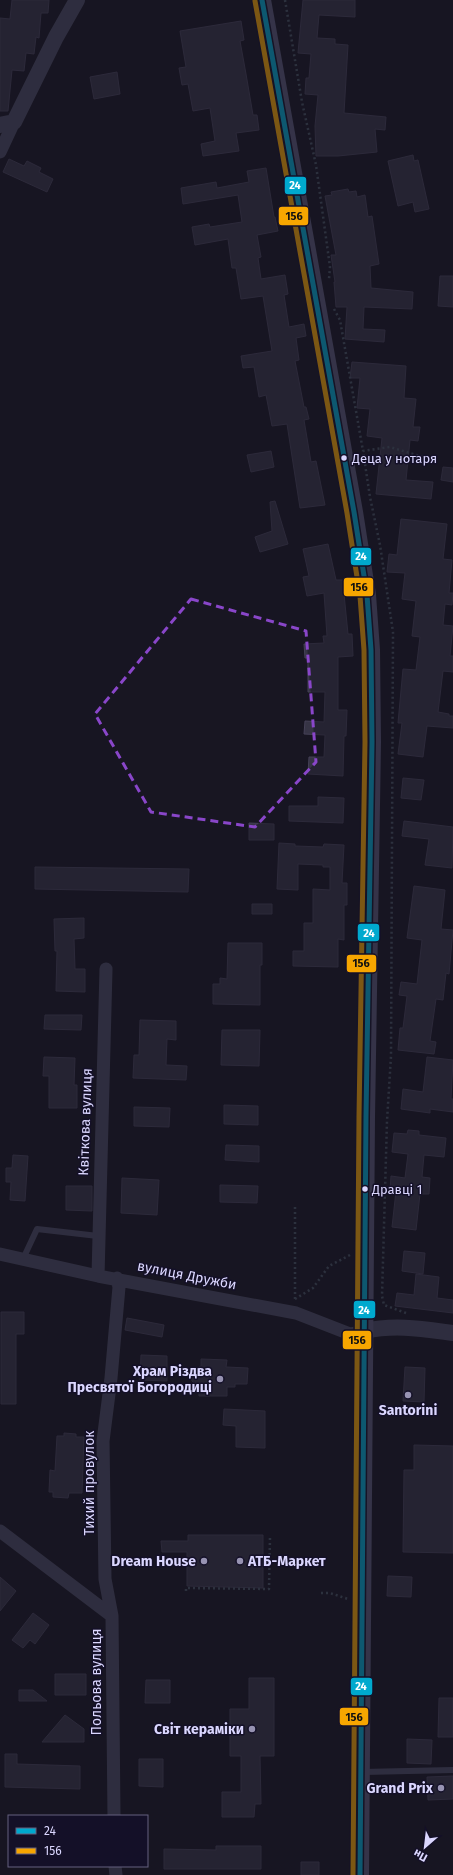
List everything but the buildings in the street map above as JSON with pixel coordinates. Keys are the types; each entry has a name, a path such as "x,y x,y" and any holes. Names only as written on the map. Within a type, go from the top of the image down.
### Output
{"main road":[{"path":"262,0 342,443 367,595 371,650 372,742 365,1251 360,1875"}],"street":[{"path":"0,152 7,123 77,0"},
{"name":"Квіткова вулиця","path":"98,1276 106,969"},
{"name":"вулиця Дружби","path":"0,1254 98,1276 117,1278 296,1313 350,1334 365,1331"},
{"name":"Тихий провулок","path":"112,1616 105,1579 103,1441 115,1338 119,1287 117,1278"},
{"path":"365,1331 389,1326 453,1333"},
{"name":"Польова вулиця","path":"0,1531 112,1616 114,1815"}],"lane":[{"path":"24,1259 37,1230 98,1236"},
{"path":"360,1772 453,1770"}],"path":[{"path":"285,0 302,102 316,165 330,267 328,277 330,285"},
{"path":"333,307 340,320 370,497 380,545 393,632 391,1056 387,1121 382,1296 384,1306 406,1313 404,1327"},
{"path":"363,451 390,447 436,461"},
{"path":"295,1207 296,1313"},
{"path":"295,1299 313,1288 329,1266 350,1255 365,1251"},
{"path":"186,1591 186,1588 269,1589 270,1536"},
{"path":"320,1593 330,1593 350,1600"}],"highlighted area":[{"path":"191,599 306,631 316,762 255,827 151,812 95,714"}],"transit line":[{"name":"24","path":"262,0 354,512 367,595 371,650 372,742 366,1117 360,1875"},
{"name":"156","path":"255,1 347,513 360,596 364,650 365,742 359,1117 353,1875"}],"place":[{"name":"Деца у нотаря","path":"344,458"},
{"name":"Дравці 1","path":"365,1189"},
{"name":"Храм Різдва Пресвятої Богородиці","path":"220,1379"},
{"name":"Santorini","path":"408,1395"},
{"name":"Dream House","path":"204,1561"},
{"name":"АТБ-Маркет","path":"240,1561"},
{"name":"Світ кераміки","path":"252,1729"},
{"name":"Grand Prix","path":"441,1788"}]}
